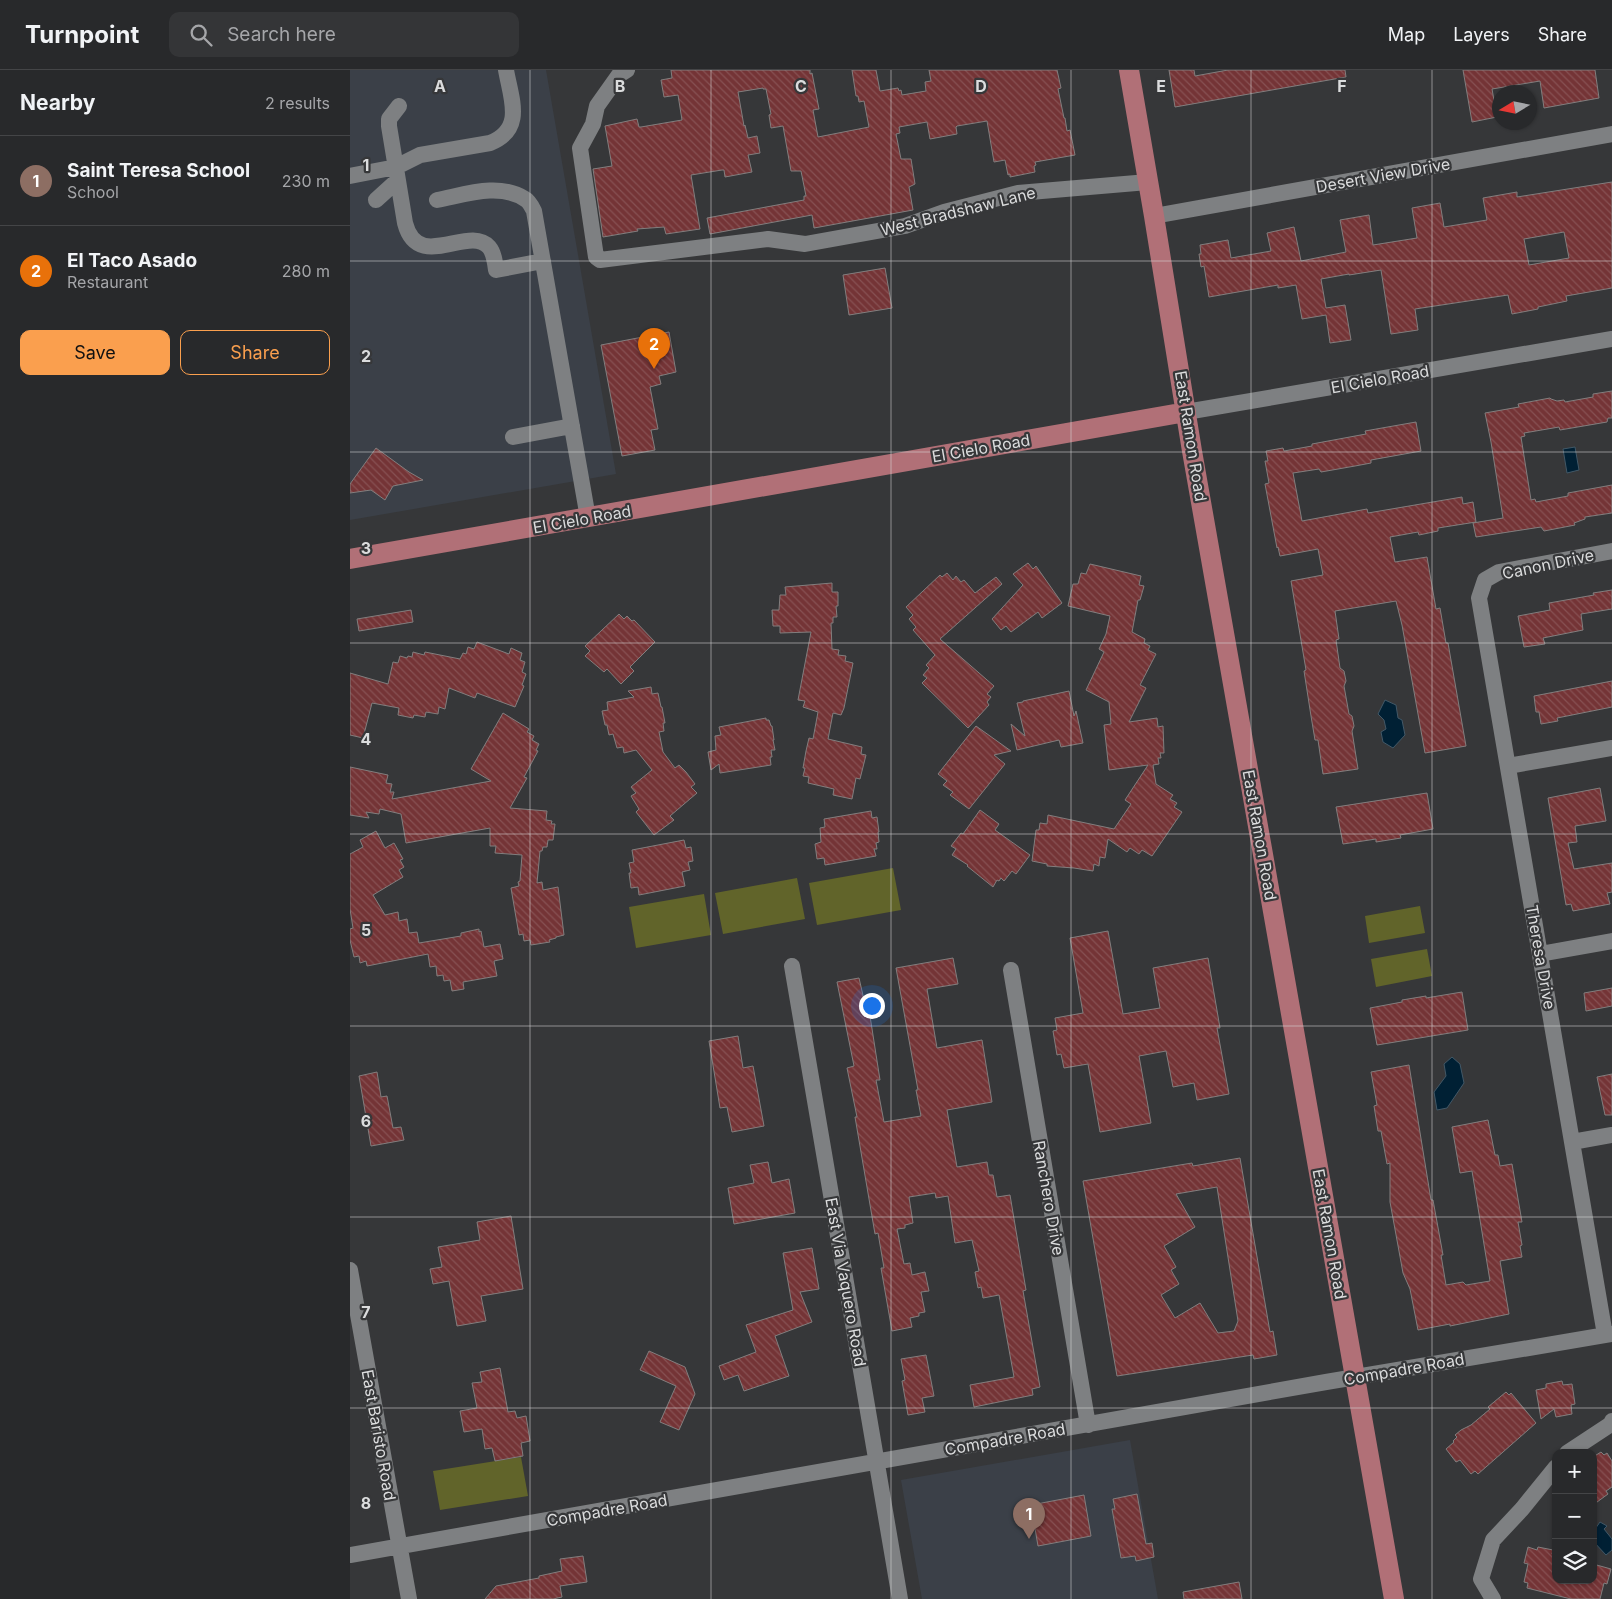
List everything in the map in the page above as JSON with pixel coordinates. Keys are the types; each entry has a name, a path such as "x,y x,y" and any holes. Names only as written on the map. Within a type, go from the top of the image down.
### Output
{"main road":[{"name":"East Ramon Road","path":"1129,70 1186,412 1394,1599"},
{"name":"El Cielo Road","path":"350,559 1186,412"}],"street":[{"path":"376,200 397,174 420,155 490,143 507,133 513,114 506,70"},
{"name":"West Bradshaw Lane","path":"627,70 619,75 597,106 593,124 580,148 596,257 600,260 768,238 805,244 905,226 944,212 1018,193 1148,182"},
{"path":"399,106 389,119 407,230 416,240 420,244 431,247 479,241 488,245 491,250 496,270 543,261"},
{"name":"Desert View Drive","path":"1154,216 1612,134"},
{"path":"350,176 397,174"},
{"path":"437,200 494,190 511,192 527,200 534,211 588,518"},
{"name":"El Cielo Road","path":"1186,412 1612,339"},
{"path":"513,437 572,426"},
{"name":"Canon Drive","path":"1485,580 1499,572 1612,551"},
{"name":"Theresa Drive","path":"1485,580 1478,598 1572,1142 1609,1334"},
{"path":"1508,766 1612,748"},
{"path":"1540,954 1612,941"},
{"name":"East Via Vaquero Road","path":"792,966 900,1599"},
{"name":"Ranchero Drive","path":"1011,970 1088,1425"},
{"path":"1572,1142 1612,1135"},
{"name":"East Baristo Road","path":"350,1270 409,1599"},
{"name":"Compadre Road","path":"350,1556 877,1461 1609,1334"},
{"path":"1573,1449 1612,1421"},
{"path":"1493,1599 1481,1579 1493,1540 1522,1510 1552,1472"}],"shaded area":[{"path":"350,70 546,70 616,474 350,520"},
{"path":"1130,1440 1158,1599 922,1599 901,1480"}],"green space":[{"path":"893,868 901,910 817,925 809,883"},
{"path":"797,878 805,919 723,934 715,893"},
{"path":"704,894 711,935 636,948 629,907"},
{"path":"1420,906 1425,933 1369,943 1365,916"},
{"path":"1427,949 1432,976 1376,987 1371,959"},
{"path":"521,1457 528,1496 440,1510 433,1471"}],"water":[{"path":"1575,447 1579,470 1567,473 1563,449"},
{"path":"1385,700 1396,705 1398,718 1402,720 1405,735 1393,748 1383,742 1381,732 1386,729 1384,720 1378,714"},
{"path":"1452,1057 1460,1064 1464,1083 1447,1108 1437,1110 1434,1092 1446,1076 1444,1064"},
{"path":"1600,1522 1607,1526 1604,1529 1612,1539 1612,1550 1606,1555 1597,1545 1597,1526"}],"building":[{"path":"671,70 810,70 819,109 813,110 818,137 869,127 864,101 859,102 858,96 856,96 852,70 876,70 880,91 898,88 899,91 901,90 902,95 926,91 925,82 931,81 929,70 1057,70 1061,88 1058,89 1064,118 1067,131 1070,130 1075,155 1035,162 1035,172 1010,177 1005,160 994,162 987,121 957,126 957,134 930,139 927,122 899,127 900,133 896,134 901,159 911,159 915,184 909,187 913,210 814,228 812,215 710,234 707,218 804,200 804,196 806,196 801,171 791,171 783,126 771,128 769,115 771,114 766,89 738,92 748,138 757,136 760,153 748,155 752,172 725,177 724,170 691,175 700,229 666,234 664,227 637,229 638,231 603,237 593,169 612,166 605,126 637,119 639,127 682,120 678,95 664,97 661,80 672,78"},
{"path":"1169,70 1194,70 1195,76 1228,70 1345,70 1346,77 1175,107"},
{"path":"1463,70 1595,70 1599,98 1544,108 1540,81 1516,85 1492,85 1492,118 1472,122"},
{"path":"1612,182 1612,288 1566,296 1567,301 1512,314 1508,295 1415,309 1418,330 1391,334 1381,270 1321,279 1326,308 1345,305 1351,340 1330,343 1326,315 1302,319 1296,285 1278,288 1278,285 1209,297 1204,266 1201,267 1200,245 1228,240 1231,258 1271,251 1267,233 1294,227 1301,261 1346,252 1340,220 1369,215 1373,245 1417,238 1412,208 1440,203 1444,227 1487,220 1483,198 1517,192 1517,197","holes":["1564,232 1569,258 1529,265 1524,239"]},
{"path":"885,268 892,308 849,315 843,275"},
{"path":"669,332 676,372 659,376 661,384 650,387 658,429 651,430 655,450 622,456 601,345"},
{"path":"1612,391 1612,418 1608,418 1607,422 1560,430 1559,427 1524,433 1525,436 1521,437 1531,500 1535,499 1536,502 1568,496 1568,493 1612,485 1612,513 1585,517 1585,519 1574,523 1575,525 1544,531 1541,527 1476,537 1473,523 1503,518 1485,413 1519,407 1518,404 1550,398 1557,401 1564,400 1565,402 1593,397 1593,394"},
{"path":"1416,422 1421,451 1321,472 1319,469 1293,473 1302,521 1367,509 1368,513 1462,497 1463,504 1473,502 1476,522 1438,528 1438,531 1419,535 1418,532 1390,537 1395,562 1427,557 1436,609 1440,608 1446,643 1448,643 1466,746 1425,753 1396,601 1335,611 1339,639 1336,640 1340,668 1344,671 1346,681 1344,686 1349,714 1352,716 1354,726 1352,731 1358,769 1323,774 1318,740 1315,740 1311,716 1304,671 1306,670 1291,581 1323,575 1318,549 1280,556 1265,484 1269,483 1265,461 1268,461 1266,451 1283,448 1284,451 1312,446 1312,444 1366,434 1365,431"},
{"path":"376,448 423,480 393,486 385,500 371,490 350,493 350,484"},
{"path":"1028,563 1033,569 1036,566 1062,603 1042,618 1038,612 1011,632 1006,626 1001,630 992,619 1023,585 1013,574"},
{"path":"1090,564 1141,576 1139,585 1144,586 1140,600 1138,600 1132,632 1145,639 1144,643 1150,646 1148,650 1156,654 1140,685 1146,688 1129,722 1157,718 1158,727 1163,726 1164,753 1160,753 1161,758 1158,758 1159,764 1153,765 1156,784 1173,795 1170,799 1177,803 1174,807 1182,812 1152,856 1142,850 1139,854 1130,848 1127,852 1108,839 1105,858 1100,857 1099,866 1094,864 1093,871 1047,866 1047,864 1032,861 1036,830 1039,830 1040,823 1047,824 1048,815 1114,829 1131,804 1125,800 1148,765 1109,770 1104,725 1111,724 1109,702 1086,690 1104,652 1099,649 1106,634 1110,616 1068,606 1073,584 1078,584 1081,573 1086,574"},
{"path":"947,573 953,580 956,576 961,582 964,580 975,593 996,577 1002,584 940,639 994,686 987,694 991,697 987,702 989,705 968,728 922,683 927,678 923,675 929,668 926,665 935,655 913,630 916,627 909,619 913,615 906,607 940,575 942,577"},
{"path":"832,583 832,592 838,592 838,606 836,606 837,617 833,617 833,623 831,623 832,649 839,650 838,655 846,656 845,661 853,663 844,708 841,715 833,713 828,739 862,747 861,754 866,755 860,779 856,778 852,799 833,795 834,789 808,783 809,777 803,776 809,738 813,739 818,712 803,707 805,701 798,700 811,632 780,633 780,626 773,626 772,610 779,610 780,595 786,595 785,587"},
{"path":"1612,590 1612,609 1581,614 1583,630 1543,638 1545,644 1524,647 1518,616 1550,610 1549,603"},
{"path":"411,610 413,622 359,631 357,619"},
{"path":"619,614 624,619 627,616 632,621 634,620 655,642 630,667 634,671 621,684 607,669 604,672 585,656 590,651 585,646"},
{"path":"477,642 509,654 511,648 522,653 520,660 525,662 522,672 526,674 522,685 524,686 515,707 477,693 475,698 449,688 445,709 439,707 438,714 426,712 425,717 414,715 413,718 398,715 399,708 372,703 363,738 350,735 350,673 388,684 393,662 398,663 400,656 407,658 408,656 412,657 413,652 424,655 425,652 460,659 463,653 466,654 468,647 474,649"},
{"path":"1612,681 1612,707 1557,718 1558,721 1541,724 1539,712 1536,712 1534,696"},
{"path":"651,687 652,694 658,693 665,723 663,723 664,731 659,732 663,752 675,768 679,765 686,772 695,784 691,787 697,793 670,816 674,820 654,835 636,812 639,809 631,796 636,793 631,787 652,770 636,750 624,753 623,747 617,748 613,734 609,735 602,711 608,710 607,702 634,697 628,691"},
{"path":"1069,691 1074,716 1076,711 1083,743 1061,747 1059,740 1017,750 1011,724 1025,736 1017,703"},
{"path":"503,713 529,729 527,732 534,736 532,740 539,744 536,750 538,751 524,777 527,778 510,808 547,811 546,820 552,821 551,824 555,824 553,840 548,840 547,847 543,847 542,851 540,851 537,883 542,882 543,890 558,887 564,935 549,940 550,942 531,945 530,940 524,941 523,934 519,935 511,888 519,886 522,855 495,853 496,846 490,846 490,828 406,843 401,814 380,809 379,814 366,812 369,818 350,815 350,767 388,775 386,783 392,784 390,792 394,792 392,799 491,781 471,769"},
{"path":"766,718 772,726 774,740 775,750 771,750 771,765 720,773 719,764 711,770 708,752 716,750 715,736 721,735 719,727"},
{"path":"976,726 1011,751 994,755 1005,764 969,809 950,795 953,792 943,785 947,781 938,774"},
{"path":"1600,788 1606,821 1575,826 1577,842 1568,843 1574,869 1612,863 1612,892 1607,893 1610,904 1573,911 1571,904 1566,905 1548,798"},
{"path":"1427,793 1433,829 1400,835 1401,838 1376,842 1376,839 1343,844 1336,807"},
{"path":"980,810 999,824 995,830 1030,855 1016,874 1012,871 1004,881 1001,878 999,881 997,880 993,887 968,865 952,855 956,849 951,846 961,833 963,834"},
{"path":"871,811 872,818 877,817 879,832 879,842 876,843 877,849 874,849 876,856 825,865 824,858 817,859 815,844 821,842 820,828 825,827 824,819"},
{"path":"376,831 385,848 394,843 403,859 400,860 404,867 399,870 403,877 373,895 385,915 398,912 399,921 407,919 409,933 417,932 419,943 461,936 461,933 479,929 484,947 500,944 503,959 494,961 497,976 463,982 464,989 452,991 450,980 444,981 443,975 437,976 436,966 430,967 428,954 367,966 366,961 360,963 359,956 354,957 350,940 350,929 353,928 350,909 350,854 363,847 360,840"},
{"path":"684,840 686,848 691,847 693,861 688,862 690,870 682,872 685,886 639,895 638,887 631,888 629,863 634,862 632,850"},
{"path":"1108,931 1123,1014 1160,1008 1153,968 1208,958 1220,1028 1217,1028 1229,1094 1197,1100 1194,1083 1173,1087 1166,1051 1139,1056 1151,1123 1100,1132 1088,1064 1064,1068 1061,1054 1057,1055 1053,1031 1057,1030 1055,1018 1083,1013 1070,938"},
{"path":"953,958 958,984 927,989 937,1048 982,1040 992,1102 947,1110 957,1167 987,1162 989,1175 993,1175 997,1197 1010,1195 1026,1290 1023,1291 1040,1387 1032,1389 1033,1395 974,1407 970,1385 1014,1377 999,1295 983,1298 981,1287 978,1288 975,1272 979,1271 972,1240 955,1243 948,1196 936,1198 935,1193 909,1197 913,1223 905,1225 905,1228 897,1229 904,1264 910,1263 912,1275 925,1272 929,1291 921,1292 925,1312 910,1318 912,1327 892,1331 881,1268 884,1268 878,1233 875,1234 855,1117 857,1117 847,1068 854,1066 837,982 859,978 865,1004 868,1003 880,1080 876,1080 884,1122 921,1116 896,968"},
{"path":"1612,988 1612,1006 1586,1011 1584,993"},
{"path":"1462,992 1468,1030 1377,1045 1370,1008 1402,1002 1402,1000"},
{"path":"738,1036 743,1068 753,1066 764,1126 732,1132 727,1107 720,1108 709,1041"},
{"path":"1409,1065 1431,1200 1433,1200 1443,1255 1441,1255 1446,1285 1463,1282 1466,1285 1490,1281 1472,1171 1460,1173 1452,1127 1488,1120 1495,1155 1498,1155 1500,1166 1512,1164 1522,1222 1518,1222 1522,1257 1500,1261 1509,1314 1450,1326 1450,1324 1418,1330 1410,1289 1403,1273 1390,1202 1390,1163 1387,1164 1381,1131 1378,1131 1374,1106 1377,1105 1371,1072"},
{"path":"377,1072 381,1097 387,1096 393,1128 401,1127 404,1140 371,1146 359,1076"},
{"path":"1612,1074 1612,1115 1605,1115 1597,1077"},
{"path":"1240,1158 1270,1332 1273,1331 1277,1355 1254,1359 1253,1355 1117,1376 1083,1181 1192,1163 1193,1166","holes":["1217,1187 1238,1321 1234,1331 1218,1333 1200,1303 1175,1318 1161,1295 1179,1284 1171,1270 1176,1267 1164,1246 1195,1227 1176,1194"]},
{"path":"768,1162 772,1183 789,1179 795,1213 734,1224 728,1188 754,1183 750,1165"},
{"path":"511,1216 523,1289 481,1296 486,1321 457,1326 449,1281 433,1284 430,1269 442,1267 438,1247 480,1240 477,1222"},
{"path":"812,1248 819,1289 800,1292 812,1322 775,1336 789,1376 744,1391 738,1375 724,1380 719,1366 756,1352 746,1325 793,1310 783,1253"},
{"path":"649,1351 685,1367 695,1394 679,1430 660,1422 676,1386 640,1370"},
{"path":"926,1355 934,1396 922,1398 925,1412 908,1415 902,1381 905,1380 901,1359"},
{"path":"500,1368 508,1412 515,1411 517,1418 526,1416 530,1441 521,1443 523,1456 495,1461 492,1448 485,1449 482,1429 464,1432 460,1411 477,1408 472,1383 482,1382 480,1372"},
{"path":"1562,1381 1563,1385 1572,1384 1575,1404 1571,1405 1572,1414 1556,1417 1554,1409 1541,1419 1536,1390 1546,1388 1546,1384"},
{"path":"1506,1392 1509,1395 1511,1393 1536,1423 1478,1474 1475,1471 1471,1474 1460,1460 1456,1462 1446,1449 1454,1442 1457,1437 1455,1435 1471,1425 1490,1409 1488,1407"},
{"path":"1601,1452 1604,1455 1607,1453 1612,1461 1612,1487 1606,1491 1608,1494 1597,1502 1597,1494 1597,1454"},
{"path":"1137,1494 1146,1544 1152,1543 1154,1557 1136,1561 1135,1556 1121,1558 1112,1509 1115,1509 1113,1499"},
{"path":"1084,1495 1091,1536 1038,1546 1031,1505"},
{"path":"1528,1547 1537,1550 1538,1547 1552,1550 1552,1584 1597,1584 1597,1565 1611,1569 1607,1584 1604,1583 1600,1599 1571,1599 1527,1588 1528,1583 1524,1582 1528,1564 1524,1563"},
{"path":"583,1556 587,1582 560,1586 562,1597 553,1599 485,1599 496,1586 539,1578 539,1576 562,1571 560,1559"},
{"path":"1239,1582 1242,1599 1184,1599 1183,1592"}],"place":[{"name":"El Taco Asado","path":"654,369"},
{"name":"Saint Teresa School","path":"1029,1539"}]}
